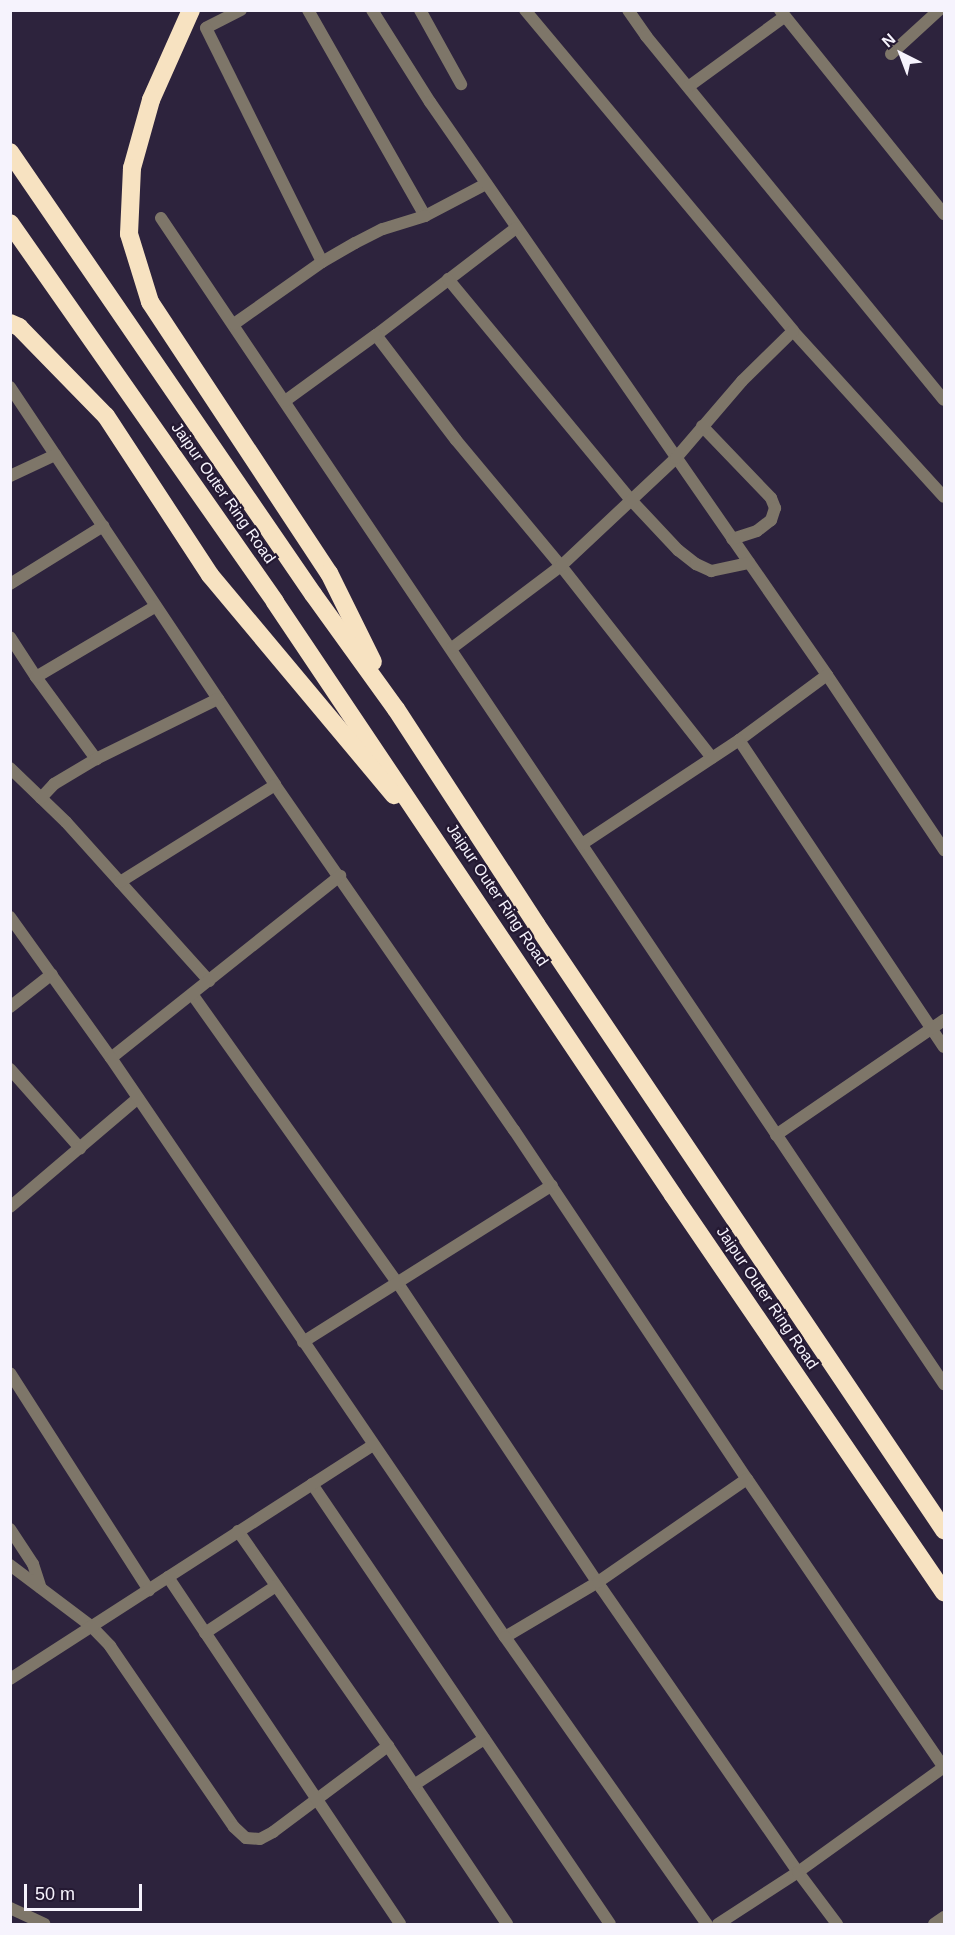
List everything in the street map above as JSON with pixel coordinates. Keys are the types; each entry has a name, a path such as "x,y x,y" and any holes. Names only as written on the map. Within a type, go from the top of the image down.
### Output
{"highway":[{"path":"191,10 151,100 132,168 129,234 150,302 329,573 396,709"},
{"path":"10,152 313,594 396,709"},
{"name":"Jaipur Outer Ring Road","path":"10,223 275,602 673,1195 945,1593"},
{"path":"10,323 19,327 106,416 210,574 452,863"},
{"name":"Jaipur Outer Ring Road","path":"396,709 704,1175 945,1530"}],"street":[{"path":"241,10 206,28 322,262"},
{"path":"308,10 425,216"},
{"path":"372,10 516,228 827,675 945,850"},
{"path":"420,10 461,84"},
{"path":"525,10 793,331 945,497"},
{"path":"628,10 688,87 945,400"},
{"path":"891,54 939,10"},
{"path":"688,87 782,14 945,214"},
{"path":"234,324 322,262 383,229 425,216 486,184"},
{"path":"161,218 945,1384"},
{"path":"285,401 516,228"},
{"path":"448,279 631,500 678,550 696,564 711,571 749,563"},
{"path":"452,648 561,566 676,458 742,381 793,331"},
{"path":"376,335 456,440 561,566 712,758"},
{"path":"10,387 275,784 552,1185 747,1479 944,1768 798,1872 718,1924"},
{"path":"702,426 771,498 774,508 771,520 757,531 732,539"},
{"path":"10,476 54,455"},
{"path":"10,584 103,526"},
{"path":"36,677 156,606"},
{"path":"10,637 96,759"},
{"path":"582,844 739,740 827,675"},
{"path":"41,798 54,784 96,759 218,699"},
{"path":"739,740 945,1047"},
{"path":"10,768 120,882 209,981"},
{"path":"120,882 275,784"},
{"path":"111,1058 340,876"},
{"path":"10,917 111,1058 505,1637 707,1924"},
{"path":"10,1007 52,974"},
{"path":"192,994 397,1282 597,1582 798,1872 837,1924"},
{"path":"776,1135 945,1020"},
{"path":"10,1069 80,1148"},
{"path":"11,1205 138,1098"},
{"path":"303,1342 552,1185"},
{"path":"10,1373 149,1590"},
{"path":"10,1679 373,1445"},
{"path":"505,1637 597,1582 747,1479"},
{"path":"312,1484 610,1924"},
{"path":"10,1529 33,1564 41,1588"},
{"path":"238,1531 388,1746 507,1924"},
{"path":"10,1565 91,1626 133,1677 234,1827 246,1838 260,1839 273,1832 388,1746"},
{"path":"168,1577 400,1924"},
{"path":"205,1633 276,1586"},
{"path":"414,1785 484,1738"},
{"path":"10,1908 45,1924"},
{"path":"934,1924 945,1917"}]}
